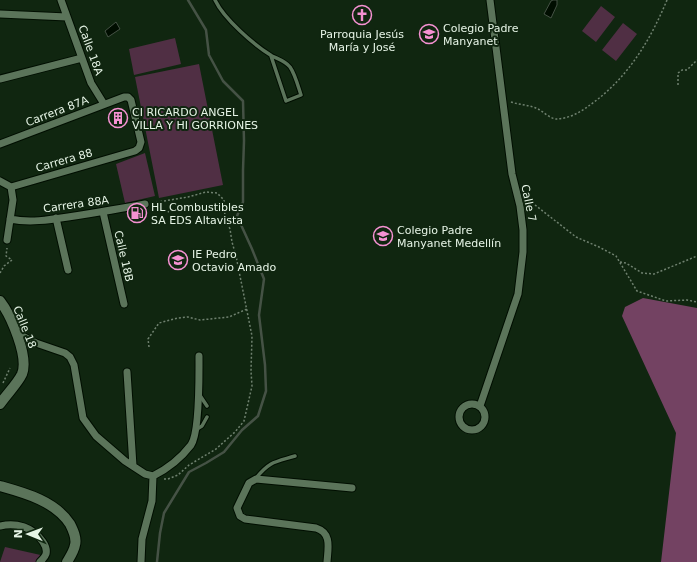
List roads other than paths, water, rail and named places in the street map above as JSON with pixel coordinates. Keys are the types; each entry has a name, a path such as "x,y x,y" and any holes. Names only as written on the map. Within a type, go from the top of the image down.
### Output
{"street":[{"name":"Calle 18A","path":"61,0 91,83 104,104"},
{"name":"Calle 7","path":"480,406 518,294 523,252 523,230 520,206 512,174 490,0"},
{"path":"0,14 67,17"},
{"path":"0,78 82,58"},
{"name":"Carrera 87A","path":"0,144 104,104 122,98 128,98 132,100 141,142 139,148 135,151"},
{"name":"Carrera 88","path":"11,187 135,151"},
{"path":"0,181 11,187 13,200 7,240"},
{"name":"Carrera 88A","path":"10,219 26,221 144,206"},
{"name":"Calle 18B","path":"103,212 124,304"},
{"path":"56,218 68,270"},
{"name":"Calle 18","path":"0,301 23,351 24,367 22,374 0,404"},
{"path":"16,333 70,357 74,365 82,418 96,436 133,466 145,474 153,476 163,471 192,444 197,429 199,356"},
{"path":"127,372 133,466"},
{"path":"141,562 142,539 152,501 153,476"},
{"path":"327,562 328,540 325,534 319,529 246,519 240,516 237,508 249,483 256,479 352,488"},
{"path":"0,486 27,494 47,503 66,519 74,532 76,544 67,562"},
{"path":"0,526 13,524 38,535 46,548 46,555 40,562"}],"lane":[{"path":"215,0 228,19 250,40 271,56 286,63 290,68 301,95 286,101 271,56"},
{"path":"198,392 207,406"},
{"path":"197,429 202,426 207,417"},
{"path":"256,479 265,468 273,462 295,456"}],"waterway":[{"path":"157,562 164,513 189,472 224,452 242,430 258,416 266,391 265,365 259,315 264,279 237,216 243,202 243,101 223,81 209,55 206,30 188,0"}],"place":[{"name":"Parroquia Jesús María y José","path":"362,15"},
{"name":"Colegio Padre Manyanet","path":"429,34"},
{"name":"CI RICARDO ANGEL VILLA Y HI GORRIONES","path":"118,118"},
{"name":"HL Combustibles SA EDS Altavista","path":"137,213"},
{"name":"Colegio Padre Manyanet Medellín","path":"383,236"},
{"name":"IE Pedro Octavio Amado","path":"178,260"}]}
